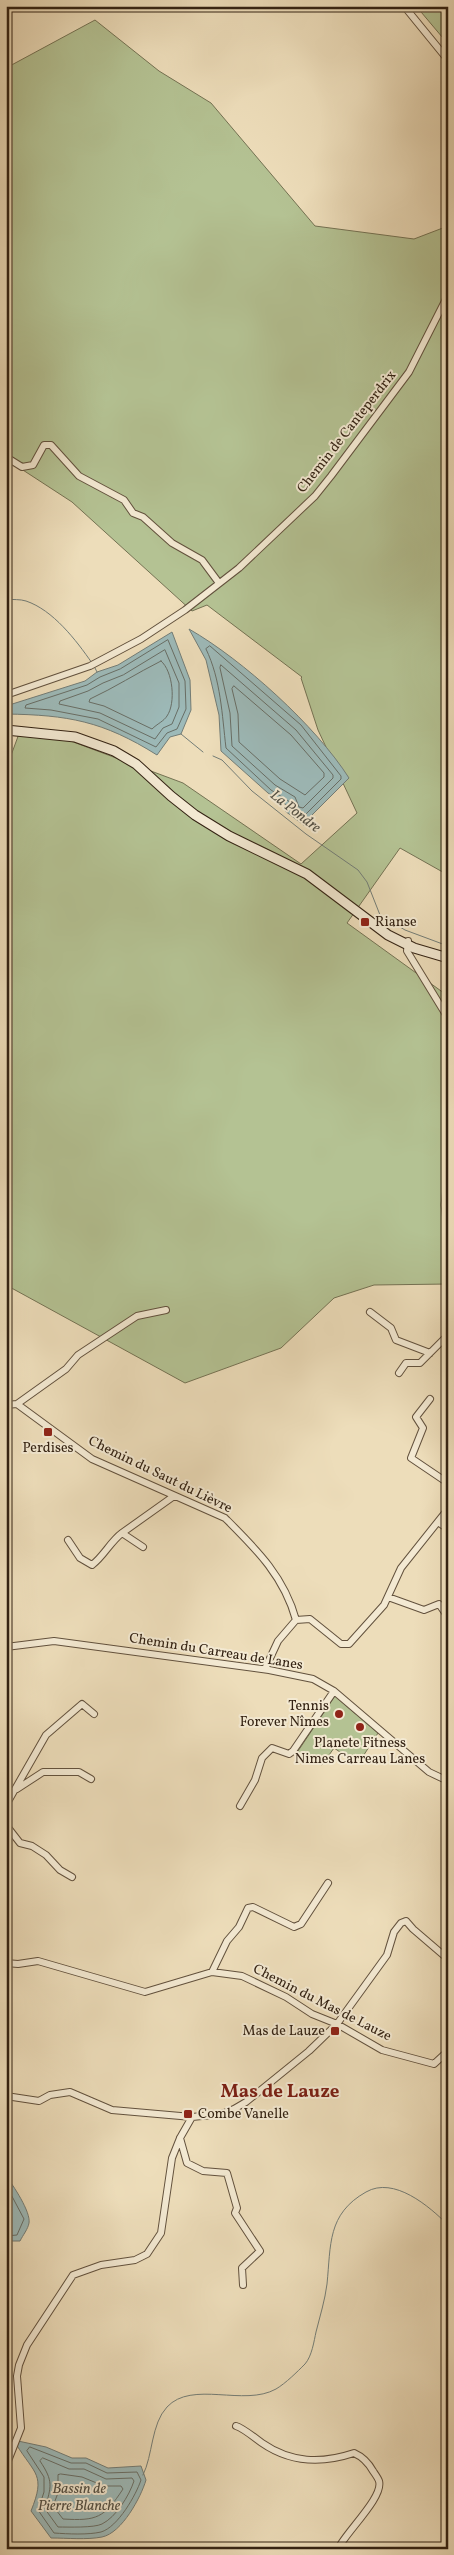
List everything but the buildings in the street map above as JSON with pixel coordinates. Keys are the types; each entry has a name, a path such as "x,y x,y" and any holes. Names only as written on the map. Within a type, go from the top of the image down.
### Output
{"main road":[{"path":"6,730 75,737 114,751 136,764 171,796 229,836 302,871 379,928 411,944 446,957"}],"street":[{"path":"404,6 448,60"},
{"name":"Chemin de Canteperdrix","path":"6,695 92,665 163,626 240,568 289,522 331,476 409,372 448,294"},
{"path":"6,457 22,466 33,466 44,445 51,445 79,476 124,500 134,513 143,517 172,543 202,560 219,583"},
{"path":"411,944 407,951 448,1018"},
{"path":"6,1405 16,1404 66,1369 78,1355 137,1316 166,1310"},
{"path":"370,1312 391,1328 396,1340 430,1353"},
{"path":"399,1372 406,1363 418,1364 448,1335"},
{"path":"430,1398 416,1417 424,1428 411,1458 448,1483"},
{"name":"Chemin du Saut du Lièvre","path":"16,1404 92,1459 225,1518 277,1574 291,1600 296,1620"},
{"path":"68,1540 80,1558 92,1565 100,1559 110,1543 174,1496"},
{"path":"265,1670 278,1641 296,1620 310,1619 345,1646 374,1619 388,1597 401,1568 448,1509"},
{"path":"438,1522 448,1529"},
{"path":"122,1533 143,1547"},
{"path":"388,1597 424,1610 439,1604 448,1617"},
{"name":"Chemin du Carreau de Lanes","path":"6,1647 54,1641 265,1670 313,1679 334,1691 429,1772 448,1781"},
{"path":"240,1806 255,1780 266,1752 272,1748 289,1754 293,1751 334,1691"},
{"path":"6,1805 46,1735 82,1704 94,1714"},
{"path":"15,1790 44,1772 78,1772 91,1779"},
{"path":"6,1825 20,1843 32,1846 46,1855 60,1870 72,1877"},
{"path":"212,1972 227,1941 239,1927 248,1908 253,1907 294,1927 301,1924 328,1883"},
{"path":"6,2096 39,2101 50,2095 70,2092 112,2110 192,2117 222,2114 246,2102 309,2051 337,2024 387,1955 394,1932 401,1923 406,1921 413,1930 448,1959"},
{"name":"Chemin du Mas de Lauze","path":"6,1963 38,1961 145,1992 212,1972 242,1976 286,1997 312,2014 337,2024 382,2050 428,2064 438,2063 448,2051"},
{"path":"6,2466 20,2428 17,2376 27,2345 73,2275 101,2265 136,2260 147,2254 162,2233 172,2158 180,2138 192,2117"},
{"path":"180,2138 187,2164 203,2171 227,2173 237,2208 235,2213 260,2251 242,2268 243,2286"},
{"path":"236,2426 276,2453 295,2459 317,2461 354,2453 364,2457 380,2482 379,2487 364,2516 345,2534 338,2549"}],"green space":[{"path":"416,6 448,6 448,44"},
{"path":"95,20 159,71 211,103 315,226 414,239 448,226 448,875 400,848 347,923 448,996 448,1142 441,1205 448,1262 448,1284 374,1285 334,1298 281,1348 185,1383 6,1285 6,769 20,731 68,740 183,783 301,864 357,813 318,730 302,677 207,605 192,611 72,502 6,459 6,68"},
{"name":"Tennis Forever Nîmes","path":"335,1696 378,1733 358,1764 334,1748 322,1765 314,1759 310,1764 296,1754"}],"water":[{"path":"189,629 232,658 277,696 318,737 349,778 307,820 305,826 285,811 288,806 268,793 221,751 219,715 206,660"},
{"path":"172,632 190,680 191,710 181,734 170,737 157,755 119,734 84,722 48,716 6,714 6,706 85,681 97,672 118,665"},
{"path":"6,2176 21,2199 29,2218 28,2228 20,2241 6,2241"},
{"name":"Bassin de Pierre Blanche","path":"18,2441 46,2447 72,2458 86,2458 108,2468 141,2466 146,2480 140,2496 123,2522 109,2534 90,2538 51,2538 31,2511 38,2489 38,2482 33,2469 16,2444"}],"waterway":[{"name":"La Pondre","path":"6,599 26,601 45,611 63,627 92,663"},
{"name":"La Pondre","path":"94,666 97,672"},
{"name":"La Pondre","path":"181,734 203,752"},
{"name":"La Pondre","path":"213,756 222,760 252,791 306,834 358,870 367,882 380,915 405,930 448,946"},
{"path":"143,2475 158,2422 167,2407 178,2399 190,2395 204,2394 249,2396 263,2394 280,2387 305,2364 312,2348 325,2296 333,2232 344,2210 353,2201 366,2192 377,2188 399,2190 421,2202 448,2225"}],"place":[{"name":"Rianse","path":"365,922"},
{"name":"Perdises","path":"48,1432"},
{"name":"Tennis Forever Nîmes","path":"339,1714"},
{"name":"Planete Fitness Nimes Carreau Lanes","path":"360,1727"},
{"name":"Mas de Lauze","path":"335,2031"},
{"name":"Combe Vanelle","path":"188,2114"}],"district":[{"name":"Mas de Lauze","path":"280,2092"}]}
